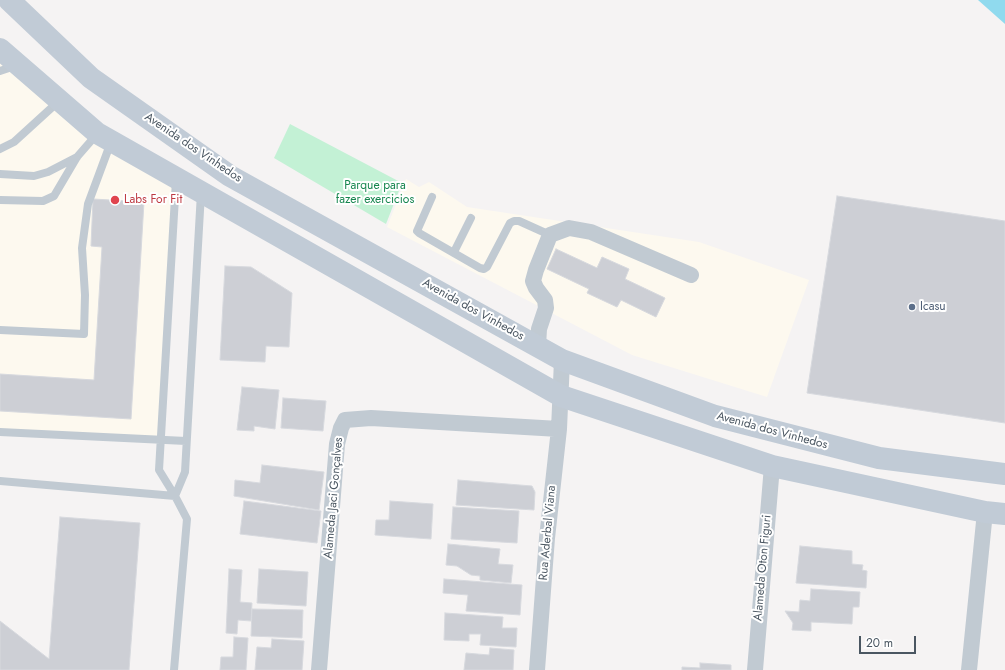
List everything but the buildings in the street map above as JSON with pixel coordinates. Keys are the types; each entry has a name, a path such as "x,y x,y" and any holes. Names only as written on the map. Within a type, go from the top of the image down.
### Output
{"main road":[{"name":"Avenida dos Vinhedos","path":"9,0 91,78 230,176 562,360 715,416 879,458 1005,474"},
{"path":"4,57 104,138 561,396 772,466 995,513"},
{"path":"367,286 383,260"}],"street":[{"path":"538,346 539,329 546,308 545,300 536,288 533,281 550,235 568,228 591,232 691,275"},
{"name":"Rua Aderbal Viana","path":"537,670 547,538 559,429 562,360"},
{"name":"Alameda Jaci Gonçalves","path":"319,670 337,444 341,428 345,420 371,418 559,429"},
{"name":"Alameda Oton Figuri","path":"755,670 772,466"},
{"path":"969,670 995,513"}],"lane":[{"path":"0,149 14,142 59,101"},
{"path":"0,174 34,176 48,172 77,157 104,138"},
{"path":"0,330 84,334 85,295 82,248 88,204 104,138"},
{"path":"0,200 43,201 54,196 77,157"},
{"path":"174,670 188,519 158,470 176,179"},
{"path":"175,496 185,472 201,192"},
{"path":"432,197 417,231 419,234 454,252 480,268 484,269 487,267 510,223 514,221 519,221 550,235"},
{"path":"454,252 472,218"},
{"path":"0,432 186,441"},
{"path":"0,481 175,496"}],"shaded area":[{"path":"0,50 177,179 160,440 0,432"},
{"path":"406,179 419,187 429,182 467,207 699,242 809,280 767,397 632,355 387,227"}],"green space":[{"name":"Parque para fazer exercicios","path":"290,124 402,183 386,224 274,158"}],"water":[{"path":"978,0 1005,0 1005,24"}],"place":[{"name":"Labs For Fit","path":"115,200"},
{"name":"Icasu","path":"912,307"}]}
